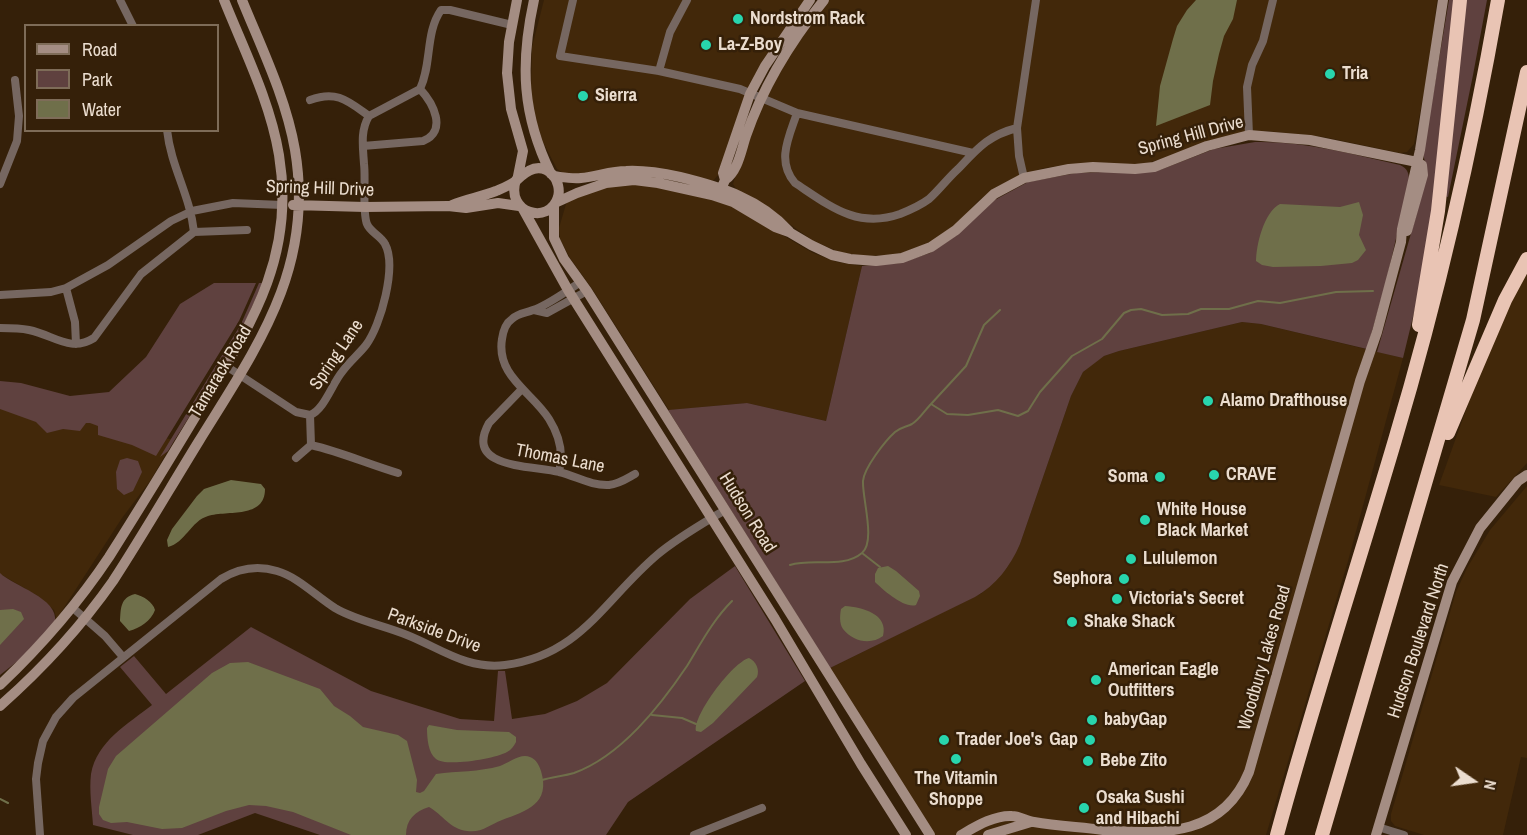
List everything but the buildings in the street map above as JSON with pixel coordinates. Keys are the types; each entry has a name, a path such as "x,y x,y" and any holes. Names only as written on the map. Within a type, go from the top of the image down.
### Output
{"highway":[{"path":"1405,406 1435,228 1460,0"},
{"path":"1277,835 1405,406 1456,206 1498,0"},
{"path":"1322,835 1473,320 1527,72"},
{"path":"1419,505 1500,310 1527,259"}],"street":[{"path":"120,0 132,24"},
{"name":"Tamarack Road","path":"0,685 47,639 73,608 109,557 226,366 254,317 268,283 282,205 279,155 271,118 224,0"},
{"name":"Tamarack Road","path":"0,706 41,668 85,619 134,548 239,376 270,321 284,288 293,250 298,206 296,152 287,114 242,0"},
{"path":"517,0 508,54 508,86 511,109 523,153 514,194 521,208 539,213 554,204 559,189 534,133 526,95 525,56 534,0"},
{"path":"573,0 560,56 659,71 740,89 797,113 973,153"},
{"path":"659,71 670,32 687,0"},
{"path":"722,189 723,173 750,94 765,66 810,0"},
{"path":"722,189 732,175 761,98 773,73 824,0"},
{"path":"1024,178 1019,156 1017,128 1036,0"},
{"path":"1249,135 1247,87 1252,65 1263,41 1273,0"},
{"name":"Woodbury Lakes Road","path":"960,835 979,825 1012,816 1033,822 1134,833 1176,834 1191,831 1215,820 1237,799 1249,772 1360,381 1377,332 1401,242 1408,231 1414,211 1423,175 1422,165 1417,162 1443,0"},
{"path":"365,207 363,146 365,123 369,116 420,89 428,67 428,52 434,26 441,10 450,10 512,25"},
{"path":"0,184 18,141 19,116 15,80"},
{"path":"363,146 423,141 428,138 437,126 436,116 427,96 420,89"},
{"path":"310,100 322,95 338,96 369,116"},
{"path":"797,113 784,152 789,177 840,212 869,219 886,219 910,210 929,199 973,153 997,133 1017,128"},
{"path":"167,132 171,157 192,211 194,232"},
{"name":"Spring Hill Drive","path":"552,175 580,178 622,171 643,171 665,174 722,189 733,202 816,249 841,258 876,261 902,258 921,252 939,242 956,230 994,194 1024,178 1069,169 1154,167 1207,146 1249,135 1310,140 1417,162"},
{"path":"517,180 526,171 536,168 552,175"},
{"name":"Spring Hill Drive","path":"448,206 497,191 517,180"},
{"name":"Spring Hill Drive","path":"554,204 600,185 627,180 722,189"},
{"name":"Spring Hill Drive","path":"0,295 51,292 66,288 108,265 171,221 192,211 233,203 466,208 493,203 521,208"},
{"name":"Hudson Road","path":"554,204 554,238 560,252 584,286 930,835"},
{"name":"Spring Lane","path":"226,366 297,412 310,415 316,413 341,372 366,346 384,301 388,255 384,243 368,226 365,207"},
{"name":"Hudson Road","path":"521,208 571,294 775,619 906,835"},
{"path":"0,328 28,330 69,344 83,344 94,338 141,274 194,232 247,230"},
{"path":"559,472 562,458 555,431 542,410 508,372 503,363 502,339 505,328 512,318 571,294 584,286"},
{"path":"66,288 75,322 76,344"},
{"name":"Thomas Lane","path":"522,389 489,423 484,437 487,452 493,459 508,465 559,472 596,484 617,484 635,474"},
{"name":"Spring Lane","path":"310,415 311,445"},
{"path":"297,458 311,445 346,453 368,464 398,473"},
{"name":"Hudson Boulevard North","path":"1377,831 1452,582 1466,553 1488,517 1518,482 1527,475"},
{"name":"Parkside Drive","path":"40,835 36,779 40,751 49,728 65,705 221,579 234,571 257,567 279,571 336,608 366,623 409,636 450,656 474,663 505,665 542,656 570,641 656,556 725,510"},
{"path":"73,608 105,636 123,657"},
{"path":"694,835 762,808"},
{"path":"988,835 1033,822"},
{"path":"1377,831 1404,835"}],"shaded area":[{"path":"544,0 807,0 768,56 718,175 713,181 580,175 563,173 557,169 543,142 534,116 531,92 532,47"},
{"path":"827,0 1437,0 1429,67 1414,144 1407,152 1400,153 1324,137 1259,131 1144,164 1065,165 1044,168 1021,175 996,187 978,201 958,223 932,241 905,252 862,256 839,252 812,240 763,205 737,190 733,184 750,131 770,84"},
{"path":"615,184 655,185 731,205 813,253 837,262 862,266 826,421 747,403 669,410 560,239 559,228 569,200"},
{"path":"1527,267 1527,463 1496,497 1439,485 1488,349"},
{"path":"1242,322 1261,324 1403,358 1348,561 1266,835 930,835 826,670 982,593 1007,568 1020,544 1071,396 1083,372 1092,364 1104,356 1119,351"},
{"path":"0,400 174,440 150,481 122,518 54,623 56,617 54,610 38,596 2,575 0,578"},
{"path":"1527,486 1527,758 1521,757 1503,835 1424,835 1395,826 1391,821 1391,814 1456,592 1467,568 1490,530"}],"green space":[{"path":"1449,0 1455,0 1437,175 1421,284 1403,358 1377,352 1416,216 1426,166 1423,154"},
{"path":"1464,0 1487,0 1448,197 1444,196"},
{"path":"1255,142 1328,149 1400,165 1408,172 1409,182 1386,282 1367,349 1261,324 1242,322 1104,356 1083,372 1071,396 1020,544 1002,575 975,597 830,668 668,410 747,403 826,421 862,266 900,263 930,253 957,235 993,201 1028,182 1076,173 1160,170 1214,149"},
{"path":"214,283 256,283 239,321 156,456 132,445 98,435 98,426 90,423 86,423 80,431 63,429 47,433 36,422 0,409 0,381 21,383 70,396 109,392 146,357 180,304"},
{"path":"259,283 262,283 253,305 231,348 168,451 160,457 241,324"},
{"path":"127,458 138,461 142,472 133,491 124,495 117,489 116,472 120,460"},
{"path":"735,566 805,681 628,802 606,835 320,835 255,813 198,835 133,835 93,825 90,786 94,762 115,734 152,705 120,667 134,656 166,694 251,627 371,691 460,719 494,721 498,671 505,671 512,719 545,714 577,701 607,683 690,599"},
{"path":"0,573 43,599 50,606 55,622 19,660 0,675"}],"water":[{"path":"1196,0 1237,0 1233,19 1224,36 1219,54 1210,105 1156,126 1160,86 1177,26"},
{"path":"1359,202 1363,215 1359,235 1366,250 1358,260 1352,263 1321,266 1273,267 1256,261 1259,238 1265,221 1274,208 1280,204 1340,207"},
{"path":"231,480 261,484 265,489 259,505 244,512 208,516 197,522 174,545 168,547 167,540 172,529 197,496 204,489"},
{"path":"888,566 919,591 920,596 916,605 900,602 875,582 878,568"},
{"path":"135,594 152,604 155,610 145,624 129,631 120,621 121,608 126,598"},
{"path":"845,606 873,613 882,622 883,636 873,641 862,641 852,637 843,629 840,619 841,609"},
{"path":"13,609 21,612 24,619 0,645 0,610"},
{"path":"749,658 757,666 757,677 713,723 701,732 696,731 701,713 715,690 734,669"},
{"path":"248,662 320,689 334,706 363,727 398,735 407,741 417,780 416,792 424,791 436,774 492,768 526,756 536,761 541,771 543,782 539,799 520,813 481,830 472,831 456,828 429,807 412,817 406,835 351,835 293,812 249,805 182,828 162,829 103,820 99,814 99,807 108,769 116,756 212,673 230,663"},
{"path":"429,725 457,730 509,732 516,737 516,742 512,748 501,755 470,761 441,761 433,756 430,749 427,732"}],"waterway":[{"path":"790,565 846,561 862,553 868,539 863,488 867,469 891,436 899,429 915,422 931,404 947,414 968,415 998,410 1018,416 1028,411 1040,392 1072,356 1102,339 1124,313 1141,309 1162,315 1188,314 1201,309 1229,309 1258,301 1280,303 1336,292 1373,291"},
{"path":"931,404 966,366 984,325 1000,310"},
{"path":"862,553 880,567"},
{"path":"542,780 574,773 591,765 608,755 638,728 665,697 713,624 732,601"},
{"path":"652,715 682,718 696,724"},
{"path":"0,799 8,803"}],"place":[{"name":"Nordstrom Rack","path":"738,19"},
{"name":"La-Z-Boy","path":"706,45"},
{"name":"Tria","path":"1330,74"},
{"name":"Sierra","path":"583,96"},
{"name":"Alamo Drafthouse","path":"1208,401"},
{"name":"CRAVE","path":"1214,475"},
{"name":"Soma","path":"1160,477"},
{"name":"White House Black Market","path":"1145,520"},
{"name":"Lululemon","path":"1131,559"},
{"name":"Sephora","path":"1124,579"},
{"name":"Victoria's Secret","path":"1117,599"},
{"name":"Shake Shack","path":"1072,622"},
{"name":"American Eagle Outfitters","path":"1096,680"},
{"name":"babyGap","path":"1092,720"},
{"name":"Trader Joe's","path":"944,740"},
{"name":"Gap","path":"1090,740"},
{"name":"The Vitamin Shoppe","path":"956,759"},
{"name":"Bebe Zito","path":"1088,761"},
{"name":"Osaka Sushi and Hibachi","path":"1084,808"}]}
